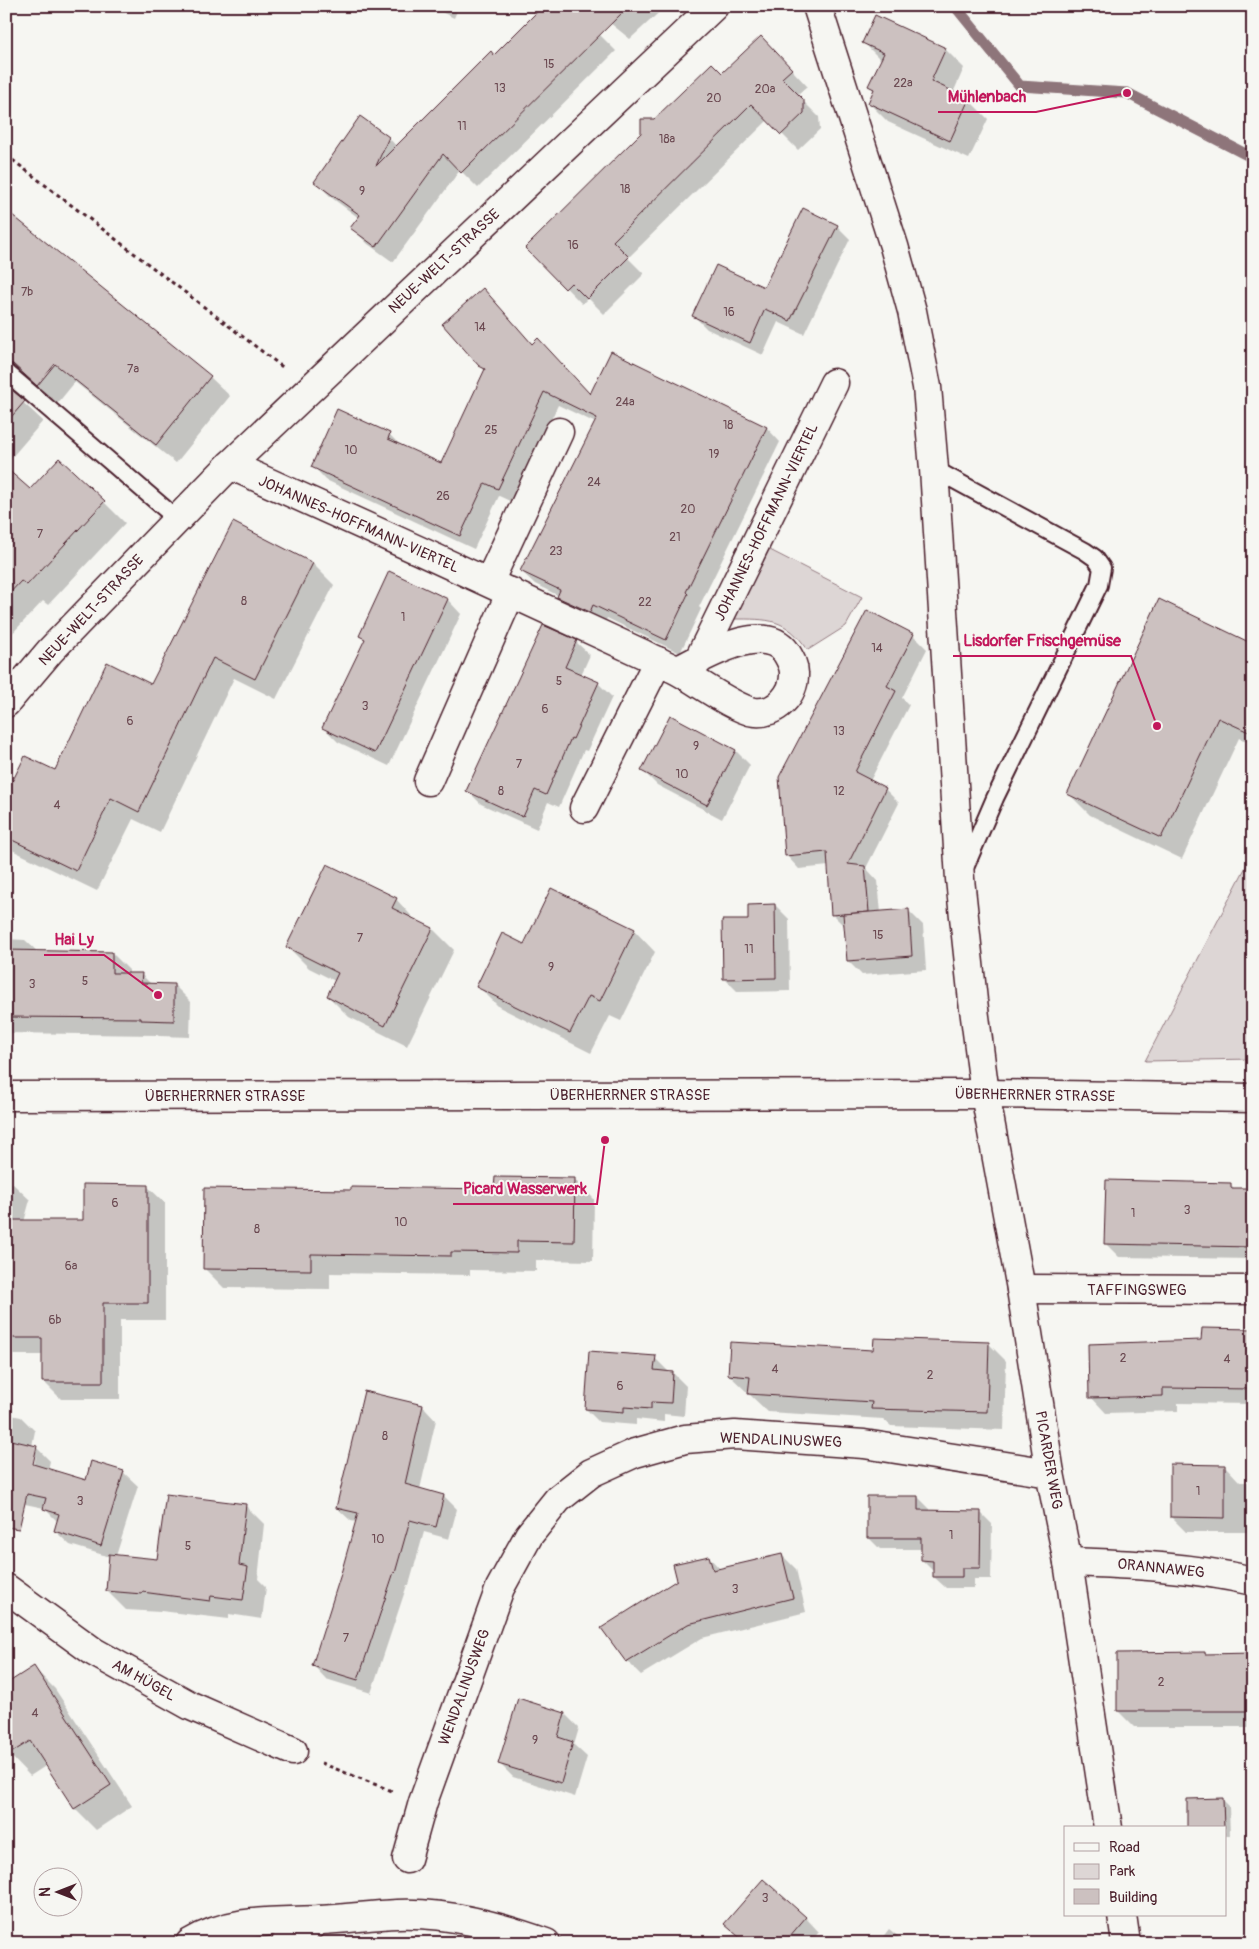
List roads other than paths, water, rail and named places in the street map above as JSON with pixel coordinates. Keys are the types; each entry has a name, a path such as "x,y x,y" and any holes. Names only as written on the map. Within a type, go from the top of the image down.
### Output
{"street":[{"name":"NEUE-WELT-STRASSE","path":"6,703 50,651 230,465 714,6"},
{"name":"PICARDER WEG","path":"817,6 894,246 912,310 926,388 934,469 960,878 985,1094 1021,1289 1050,1473 1068,1562 1108,1826"},
{"name":"JOHANNES-HOFFMANN-VIERTEL","path":"584,808 678,664 834,383"},
{"path":"428,781 559,432"},
{"name":"JOHANNES-HOFFMANN-VIERTEL","path":"230,465 500,587 678,664"},
{"name":"ÜBERHERRNER STRASSE","path":"6,1096 985,1094 1253,1098"},
{"name":"TAFFINGSWEG","path":"1021,1289 1253,1290"},
{"name":"WENDALINUSWEG","path":"407,1860 423,1802 500,1588 529,1536 552,1506 592,1472 636,1453 685,1440 735,1435 864,1444 1050,1473"},
{"name":"ORANNAWEG","path":"1068,1562 1120,1563 1170,1568 1253,1581"},
{"name":"AM HÜGEL","path":"6,1588 94,1652 191,1706 293,1751"},
{"path":"190,1943 206,1934 241,1925 276,1920 319,1920 398,1914 445,1916 495,1926 546,1943"},
{"path":"1122,1916 1126,1943"},
{"path":"286,1943 319,1920"}],"lane":[{"path":"6,372 177,519"},
{"path":"934,469 1085,551 1095,558 1102,568 1099,585 995,798 960,878"}],"waterway":[{"path":"955,6 1020,86 1127,93 1253,158"}],"place":[{"name":"Mühlenbach","path":"1127,93"},
{"name":"Lisdorfer Frischgemüse","path":"1157,726"},
{"name":"Hai Ly","path":"158,995"},
{"name":"Picard Wasserwerk","path":"605,1140"}]}
